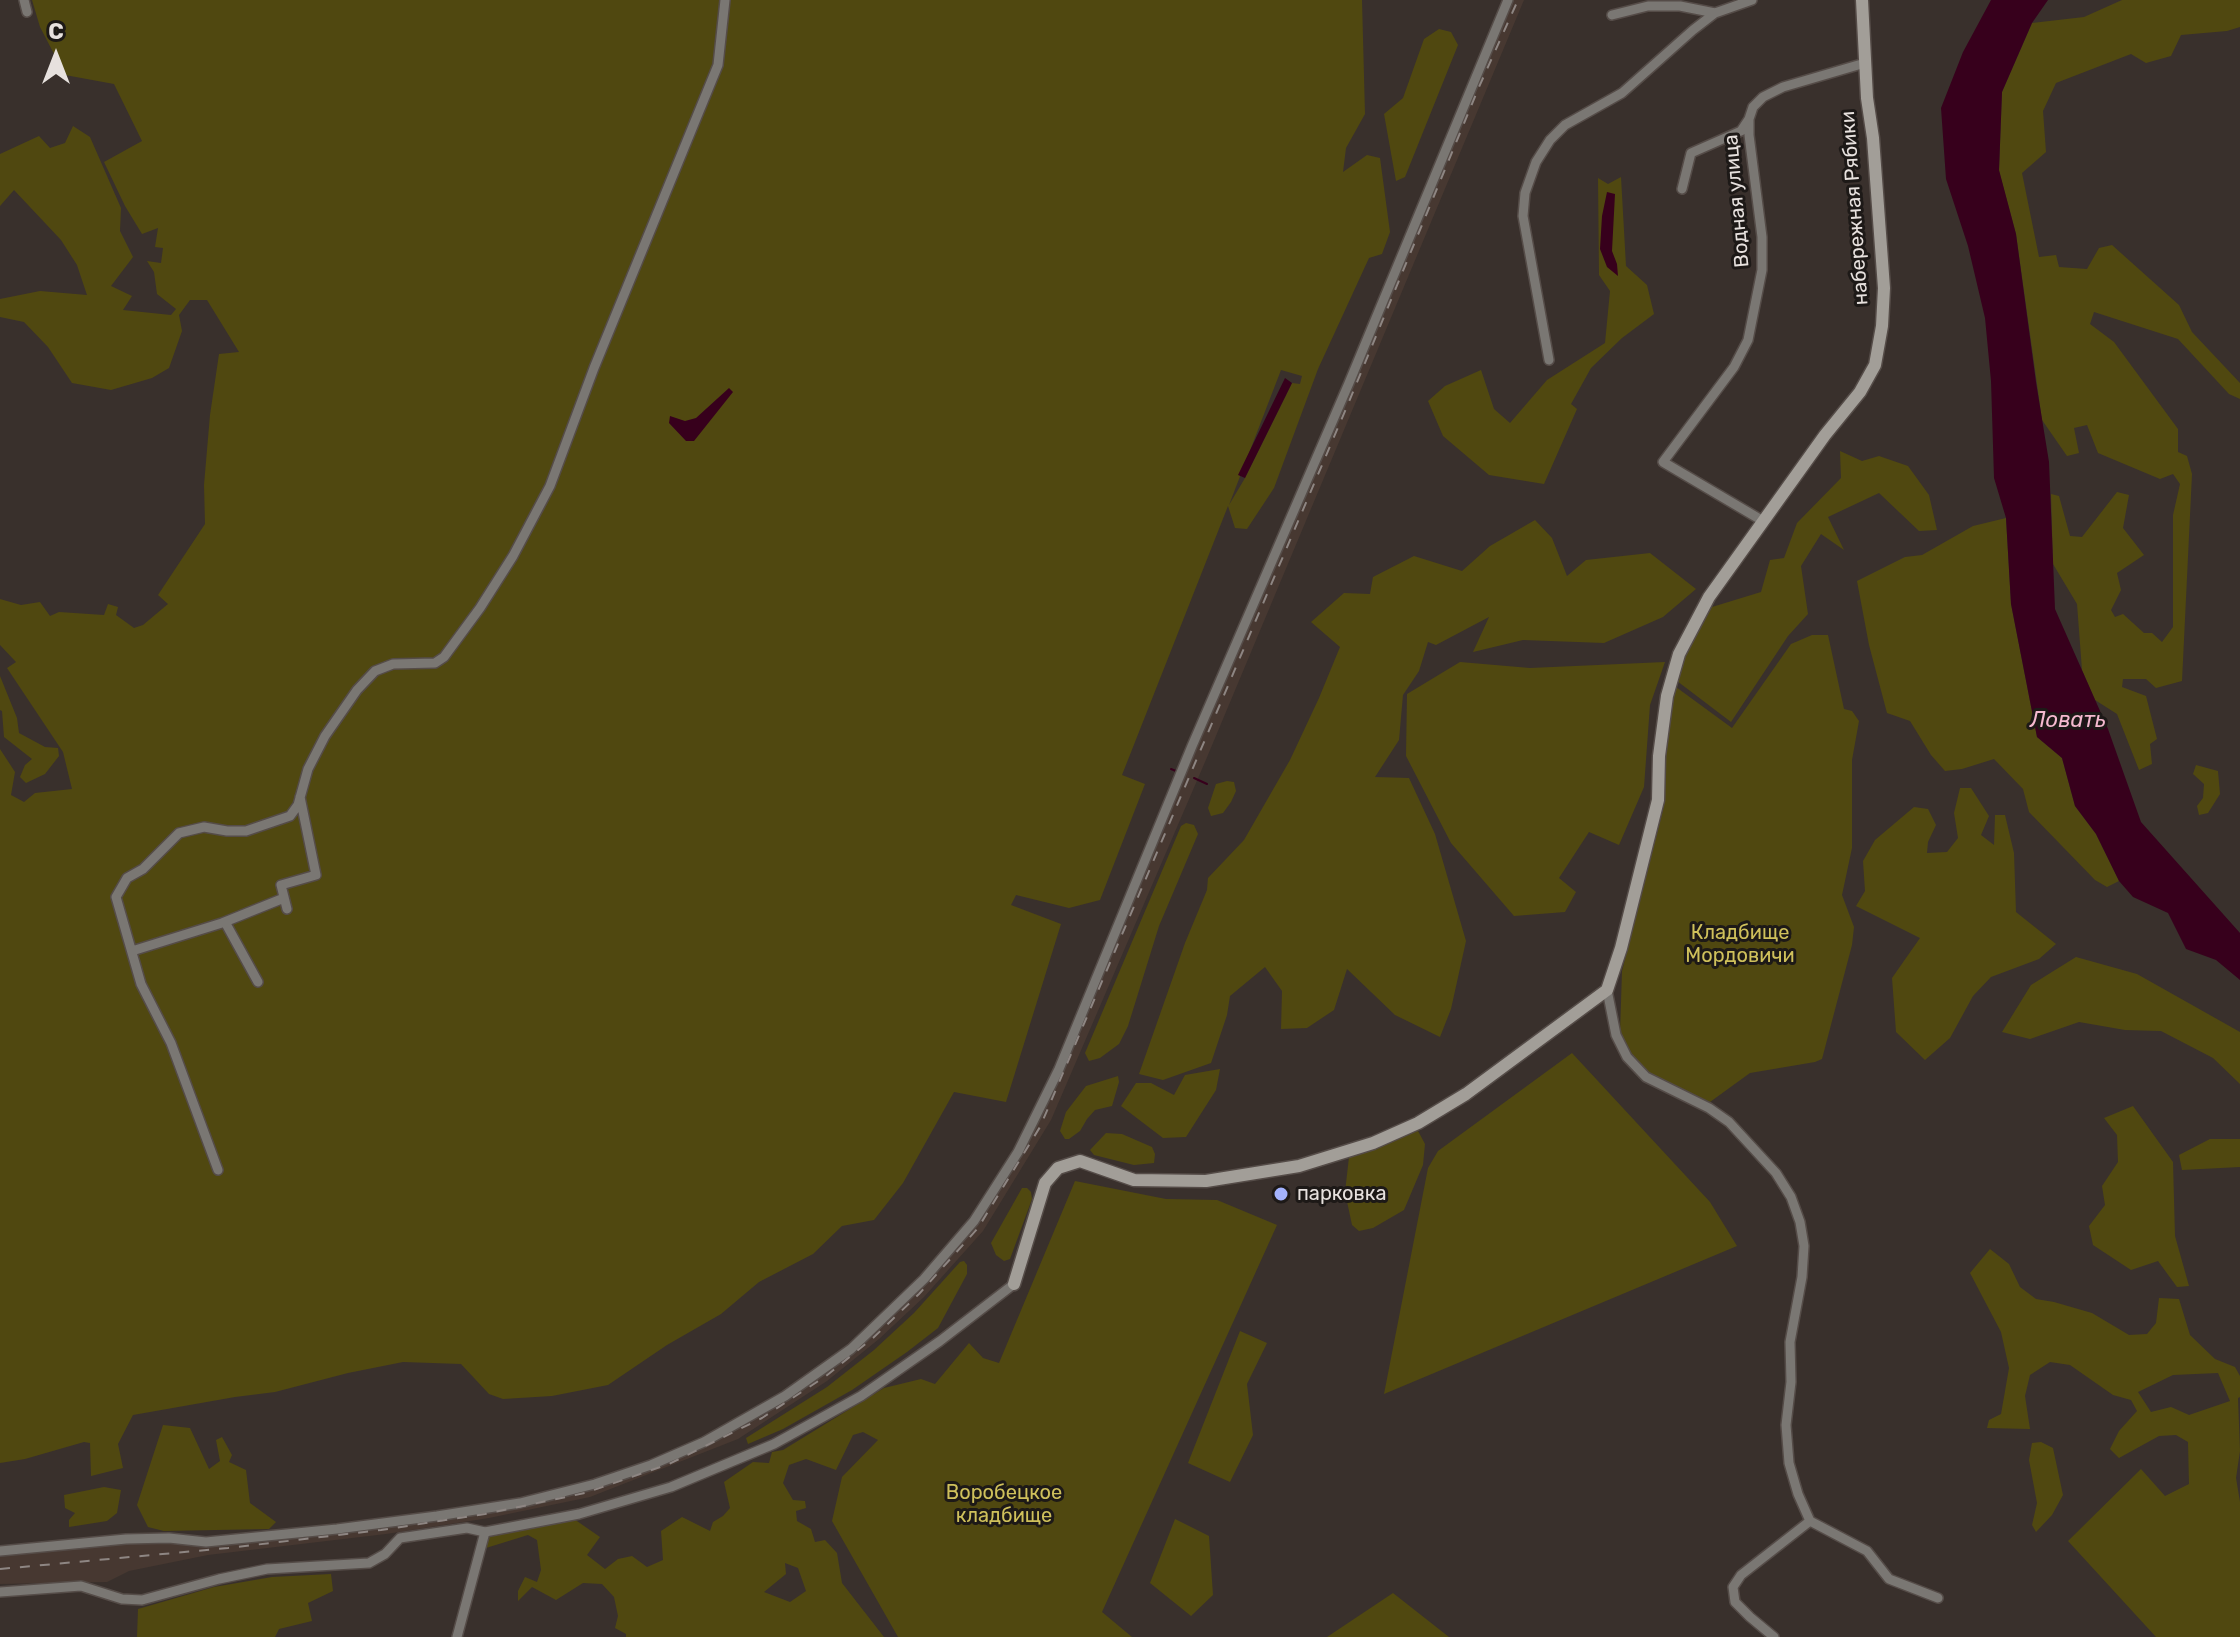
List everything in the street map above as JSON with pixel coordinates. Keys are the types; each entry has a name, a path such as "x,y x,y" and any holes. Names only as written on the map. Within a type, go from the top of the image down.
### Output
{"street":[{"path":"24,0 27,12"},
{"path":"218,1170 171,1043 141,984 116,897 127,878 143,869 179,833 204,827 246,831 290,816 298,805 308,769 325,736 357,690 375,671 393,664 435,663 444,657 480,608 513,556 550,486 594,368 718,65 725,0"},
{"path":"0,1551 126,1539 169,1538 206,1542 337,1529 506,1505 595,1484 651,1465 704,1442 785,1396 851,1349 924,1279 974,1221 1018,1152 1059,1069 1192,746 1349,383 1508,0"},
{"path":"1549,360 1523,216 1525,193 1536,162 1550,140 1565,125 1622,93 1715,13 1752,0"},
{"name":"набережная Рябики","path":"1607,990 1621,948 1658,800 1659,756 1665,711 1679,654 1709,597 1825,435 1860,392 1875,365 1882,326 1884,288 1862,0"},
{"path":"1612,15 1648,6 1680,6 1715,13"},
{"name":"Водная улица","path":"1763,521 1663,462 1734,367 1748,340 1762,270 1762,237 1749,119 1753,107 1763,97 1783,87 1865,63"},
{"path":"1682,189 1691,153 1741,131 1749,119"},
{"path":"132,951 285,903 281,885 316,875 300,797"},
{"path":"225,922 258,982"},
{"path":"0,1592 81,1586 122,1599 142,1600 267,1569 369,1563 385,1554 400,1538 467,1528 485,1532 579,1514 671,1487 774,1444 861,1396 1014,1284 1045,1183 1058,1168 1080,1161 1134,1180 1206,1181 1299,1166 1373,1143 1418,1123 1466,1094 1607,990 1616,1035 1627,1057 1646,1077 1709,1108 1729,1122 1776,1173 1791,1197 1804,1246 1802,1277 1790,1342 1791,1382 1786,1425 1789,1463 1810,1521 1867,1551 1889,1579 1938,1598"},
{"path":"1774,1637 1735,1602 1733,1587 1741,1575 1810,1521"},
{"path":"457,1637 485,1532"}],"shaded area":[{"path":"1512,0 1524,0 1205,762 1051,1120 983,1231 924,1297 827,1381 738,1439 590,1497 489,1518 386,1534 208,1555 129,1571 107,1582 0,1584 0,1546 64,1539 117,1538 207,1544 484,1511 651,1468 813,1380 974,1226 1036,1125 1420,226"}],"green space":[{"path":"32,0 1362,0 1365,114 1346,148 1343,172 1367,155 1380,158 1390,232 1382,254 1369,258 1318,369 1274,488 1247,529 1235,528 1228,506 1122,775 1145,784 1100,900 1069,908 1016,895 1011,905 1061,924 1006,1102 954,1092 903,1183 874,1220 842,1226 813,1254 759,1282 721,1314 667,1345 608,1385 552,1396 503,1399 489,1394 461,1364 403,1362 275,1392 133,1415 118,1444 123,1468 91,1476 90,1443 84,1442 0,1463 0,749 15,772 11,795 24,802 35,793 72,789 63,752 7,668 16,662 0,645 0,599 21,605 40,602 50,616 59,612 104,615 108,604 118,607 116,615 134,628 143,625 168,604 158,595 205,524 204,485 219,354 239,352 207,300 190,300 179,315 182,331 169,368 152,378 111,390 72,383 48,347 24,322 0,317 0,299 40,291 87,295 77,265 61,240 14,190 0,206 0,154 39,136 50,148 65,143 73,126 90,137 121,208 120,231 133,257 111,286 132,296 123,310 171,315 176,309 157,294 154,272 147,261 161,263 163,248 155,247 158,228 142,234 104,162 142,141 114,84 65,75 40,27","holes":["1281,370 1302,376 1300,384 1292,383 1229,505"]},
{"path":"2122,0 2240,0 2240,27 2181,35 2171,56 2146,63 2131,54 2056,83 2043,111 2046,152 2022,173 2039,257 2056,255 2059,267 2087,269 2099,248 2112,245 2179,305 2192,332 2240,383 2240,399 2229,394 2178,339 2094,312 2090,324 2114,342 2178,429 2178,452 2187,456 2192,474 2182,681 2156,688 2146,679 2123,679 2122,687 2146,696 2157,739 2150,744 2152,764 2139,770 2117,714 2095,700 2082,670 2077,604 2053,564 2051,494 2059,496 2070,536 2082,537 2117,492 2129,495 2123,528 2144,555 2117,573 2121,590 2111,610 2115,617 2123,614 2144,633 2152,633 2162,642 2173,627 2173,515 2180,484 2173,474 2160,479 2098,453 2087,425 2074,428 2079,453 2067,456 2042,420 2016,234 1999,171 2002,92 2032,23 2084,17"},
{"path":"1439,29 1451,32 1458,45 1405,177 1396,181 1384,114 1403,98 1424,39"},
{"path":"1621,177 1626,266 1647,285 1654,314 1622,338 1591,368 1571,404 1577,409 1544,484 1489,475 1443,436 1428,401 1445,386 1481,370 1494,409 1510,423 1547,380 1605,343 1610,291 1599,275 1598,178 1608,184"},
{"path":"1840,451 1862,461 1879,456 1908,466 1929,495 1937,530 1919,531 1879,493 1828,517 1844,550 1821,534 1801,566 1808,614 1788,636 1731,722 1677,681 1683,659 1712,607 1761,592 1770,560 1784,558 1797,523 1841,478"},
{"path":"2006,518 2011,604 2037,737 2062,758 2075,806 2096,834 2119,881 2107,887 2095,880 2029,812 2023,789 1994,759 1945,771 1910,721 1887,713 1869,645 1857,581 1905,557 1922,555 1973,526"},
{"path":"1535,520 1552,538 1567,576 1586,560 1650,553 1696,589 1663,617 1604,643 1523,640 1473,652 1489,617 1436,645 1428,642 1419,671 1403,695 1399,740 1375,777 1409,778 1435,834 1466,941 1451,1009 1440,1037 1395,1015 1347,969 1334,1010 1307,1028 1281,1029 1282,991 1265,967 1230,996 1211,1063 1163,1080 1139,1074 1207,890 1208,878 1244,840 1290,760 1340,647 1311,622 1344,593 1370,594 1373,577 1414,556 1462,571 1490,546"},
{"name":"Кладбище Мордовичи","path":"1812,635 1828,635 1844,709 1852,711 1859,721 1852,760 1852,848 1842,895 1854,927 1852,945 1822,1059 1750,1073 1710,1102 1651,1074 1632,1056 1620,1033 1622,971 1664,806 1662,769 1671,699 1676,687 1732,728 1791,644"},
{"path":"1460,662 1530,668 1665,662 1650,705 1644,787 1619,845 1589,832 1559,878 1576,892 1565,912 1514,916 1451,843 1406,756 1407,694"},
{"path":"0,676 17,718 19,733 45,747 58,748 59,756 45,774 26,783 20,777 25,765 32,759 4,737"},
{"path":"2196,765 2218,771 2220,794 2208,813 2199,815 2197,806 2203,798 2204,784 2193,774"},
{"path":"1234,782 1236,791 1231,802 1223,813 1211,816 1208,808 1216,784"},
{"path":"1960,788 1971,788 1989,816 1981,835 1994,845 1995,815 2005,815 2014,853 2016,912 2056,944 2039,959 1991,977 1973,996 1950,1038 1925,1060 1896,1032 1892,978 1920,938 1856,906 1865,891 1863,861 1875,840 1914,807 1928,809 1936,825 1928,842 1927,853 1947,852 1958,838 1954,813"},
{"path":"1186,823 1194,825 1198,834 1159,926 1128,1026 1119,1044 1100,1058 1089,1061 1085,1053 1181,826"},
{"path":"2076,957 2137,974 2240,1032 2240,1084 2213,1058 2161,1031 2125,1030 2079,1022 2030,1039 2002,1032 2031,985"},
{"path":"1572,1053 1710,1202 1737,1246 1384,1394 1428,1168 1438,1151"},
{"path":"1220,1069 1216,1090 1186,1137 1163,1138 1121,1106 1136,1083 1151,1083 1174,1095 1185,1075"},
{"path":"1118,1076 1112,1106 1095,1110 1080,1131 1065,1139 1060,1131 1066,1112 1086,1086"},
{"path":"2133,1106 2173,1162 2175,1236 2189,1286 2177,1287 2158,1261 2131,1270 2093,1245 2089,1226 2105,1205 2102,1186 2118,1162 2117,1135 2104,1118"},
{"path":"1417,1129 1425,1144 1423,1165 1404,1210 1373,1228 1359,1231 1352,1225 1345,1192 1349,1157"},
{"path":"1106,1133 1122,1134 1152,1147 1154,1163 1134,1165 1094,1155 1090,1150"},
{"path":"2210,1139 2240,1139 2240,1167 2182,1170 2179,1155"},
{"name":"Воробецкое кладбище","path":"1075,1181 1166,1199 1217,1200 1277,1225 1102,1612 1132,1637 898,1637 832,1521 842,1477 878,1440 863,1432 853,1435 836,1470 806,1459 789,1465 783,1483 793,1500 805,1501 806,1508 796,1511 797,1521 811,1529 815,1542 825,1540 837,1553 842,1583 884,1637 626,1637 615,1628 618,1616 614,1597 602,1584 583,1583 556,1600 532,1587 518,1601 518,1591 525,1577 537,1582 541,1570 537,1540 528,1535 486,1548 489,1537 574,1519 600,1537 587,1555 605,1569 618,1559 632,1556 647,1567 663,1560 661,1531 682,1517 710,1531 713,1522 730,1508 724,1482 753,1462 769,1463 772,1452 783,1450 884,1388 921,1379 935,1384 969,1343 983,1358 999,1363","holes":["785,1563 798,1568 806,1591 790,1602 764,1592 786,1574"]},
{"path":"1022,1188 1031,1192 1032,1199 1010,1259 1004,1261 996,1255 991,1243"},
{"path":"1990,1249 2009,1264 2020,1287 2036,1299 2092,1313 2129,1335 2147,1334 2156,1323 2159,1298 2179,1299 2190,1335 2215,1359 2235,1367 2240,1376 2240,1451 2236,1478 2240,1502 2240,1637 2156,1637 2068,1541 2141,1469 2165,1496 2189,1484 2188,1442 2176,1435 2159,1436 2119,1458 2110,1449 2119,1431 2137,1411 2131,1400 2113,1395 2070,1365 2050,1362 2030,1375 2025,1396 2030,1429 1987,1428 1989,1420 2001,1414 2009,1368 2001,1332 1970,1273","holes":["2218,1373 2230,1401 2189,1415 2171,1407 2151,1412 2138,1392 2173,1375"]},
{"path":"964,1261 967,1274 938,1328 852,1390 783,1429 748,1444 746,1438 827,1387 874,1350"},
{"path":"1240,1331 1267,1343 1247,1384 1253,1435 1230,1482 1188,1463"},
{"path":"163,1425 190,1428 209,1469 220,1461 216,1440 222,1437 232,1455 229,1462 246,1470 250,1503 276,1522 269,1529 164,1531 148,1527 137,1505"},
{"path":"2041,1442 2053,1448 2063,1495 2052,1515 2036,1532 2032,1525 2037,1503 2029,1460 2032,1443"},
{"path":"104,1487 121,1490 117,1513 107,1521 69,1527 69,1520 75,1513 65,1508 64,1495"},
{"path":"1175,1519 1209,1536 1213,1595 1191,1616 1150,1583"},
{"path":"331,1574 333,1591 308,1603 312,1621 279,1629 275,1637 137,1637 138,1609 214,1587 272,1577"},
{"path":"1393,1593 1449,1637 1327,1637"}],"water":[{"name":"Ловать","path":"1991,0 2048,0 2032,23 2002,92 1999,170 2016,234 2049,462 2055,609 2108,729 2141,822 2240,933 2240,980 2216,960 2186,949 2168,913 2133,897 2119,881 2096,834 2075,806 2062,758 2037,737 2011,604 2006,518 1994,478 1991,381 1985,318 1968,246 1946,179 1941,108 1963,52"},
{"path":"1607,192 1615,194 1612,251 1618,276 1607,267 1600,249"},
{"path":"1285,378 1292,383 1245,478 1238,475"},
{"path":"729,388 733,392 694,441 686,441 669,423 670,416 685,421 696,418"}],"waterway":[{"path":"1171,769 1176,771"},
{"path":"1194,778 1207,784"}],"railway":[{"path":"0,1569 381,1530 485,1514 585,1493 669,1464 762,1418 826,1376 873,1338 919,1294 978,1228 1040,1127 1518,0"}],"place":[{"name":"парковка","path":"1281,1194"}]}
